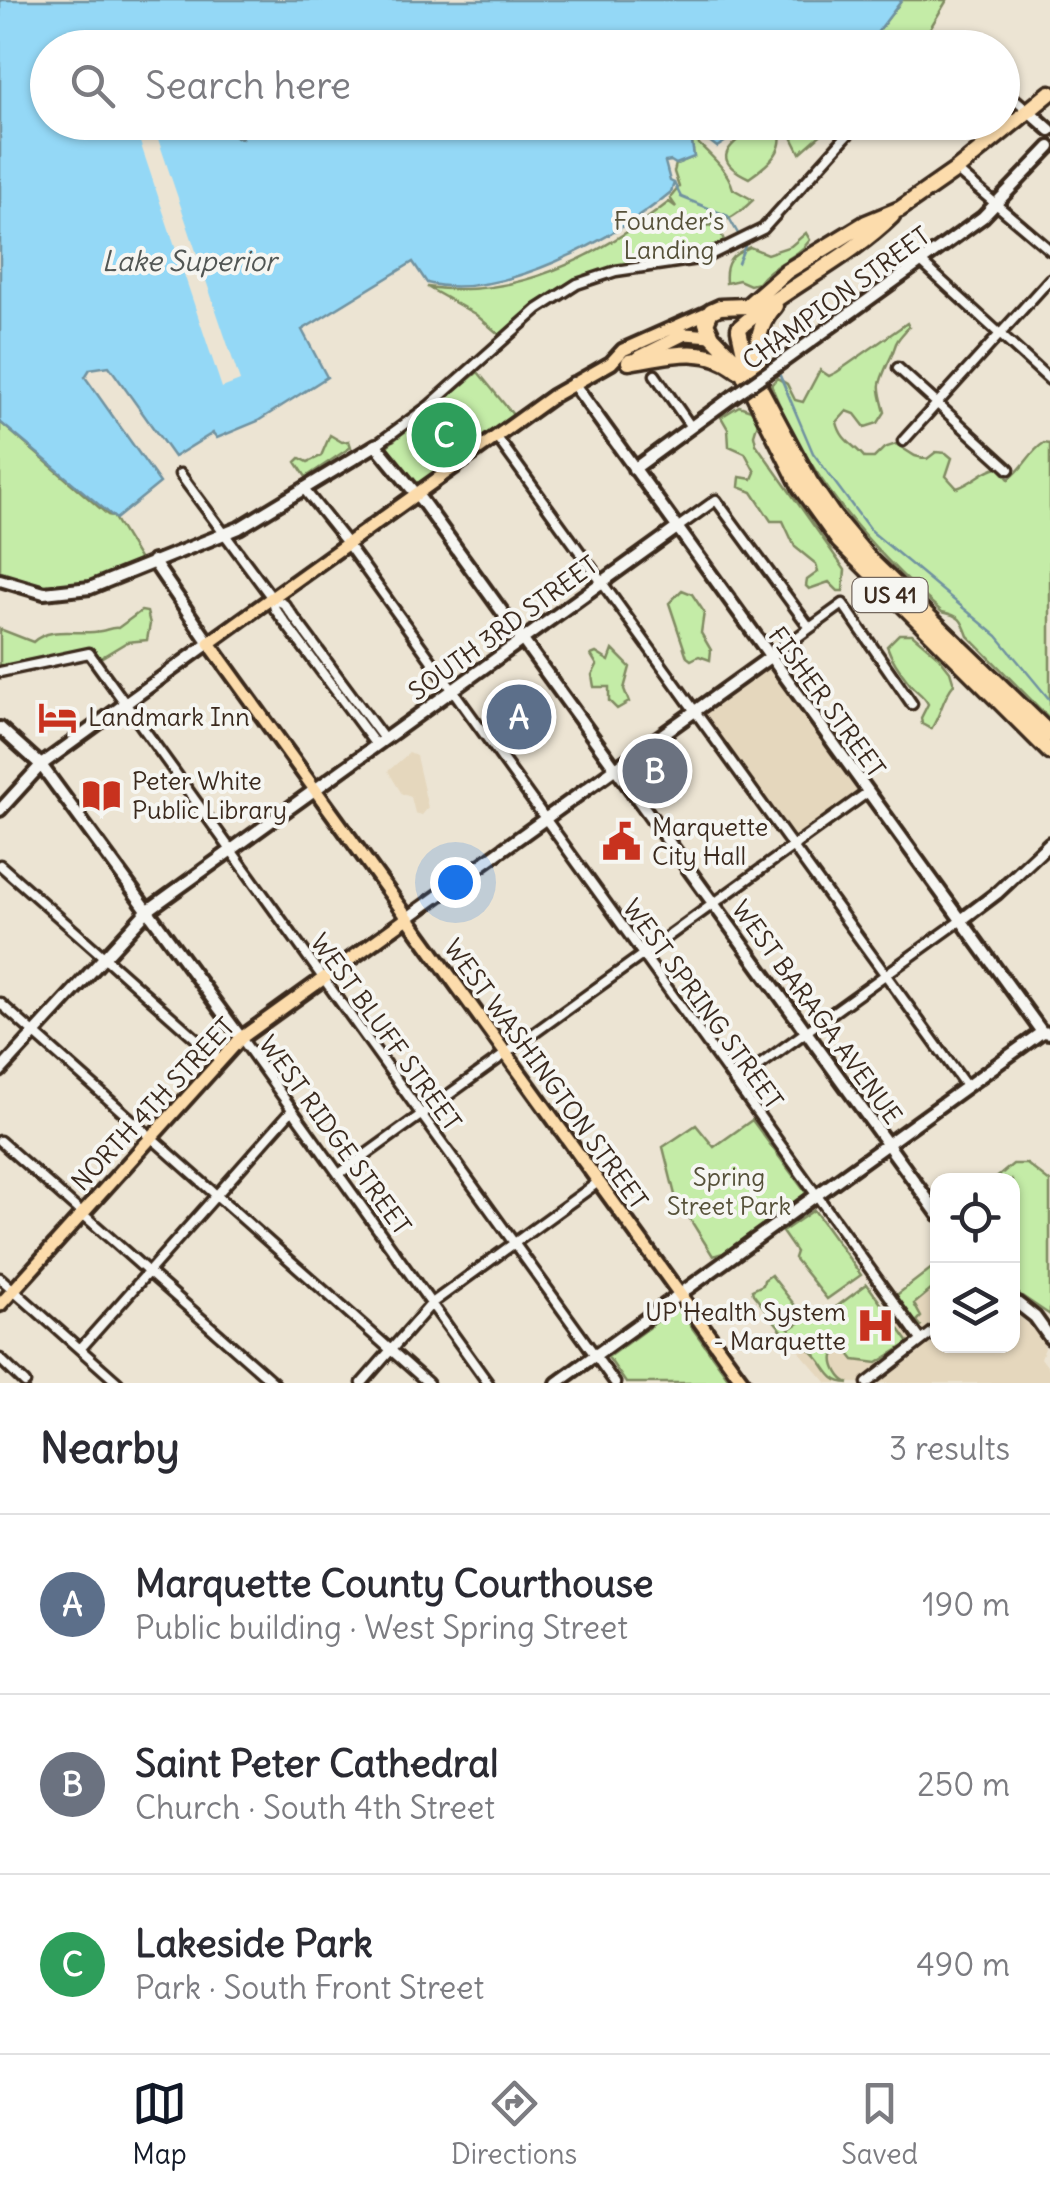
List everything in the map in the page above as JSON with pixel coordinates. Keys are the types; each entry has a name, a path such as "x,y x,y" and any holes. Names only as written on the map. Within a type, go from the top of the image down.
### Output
{"highway":[{"name":"US 41","path":"1020,120 1050,93"},
{"name":"US 41","path":"715,338 730,339 792,287 873,234 900,208 994,140"},
{"name":"US 41","path":"711,311 720,306 751,304 787,270 866,223 900,208"},
{"name":"US 41","path":"763,390 756,357 759,334 769,312 792,287"},
{"name":"US 41","path":"730,308 738,318 746,362 810,482 857,546 1050,734"},
{"path":"711,311 706,323 715,338"},
{"name":"US 41","path":"715,338 734,357 801,488 839,541 1050,752"},
{"path":"629,362 698,353 721,359 745,377"}],"main road":[{"path":"208,644 573,383 611,363 623,350 711,311"},
{"path":"611,363 629,362 685,334 715,338"},
{"name":"WEST WASHINGTON STREET","path":"208,644 744,1383"},
{"name":"NORTH 4TH STREET","path":"0,1306 240,1038 406,919"}],"street":[{"path":"1020,103 1050,130"},
{"path":"0,580 44,593 90,588 227,533 376,444 429,406 538,309 577,284 616,270 704,258 751,236 777,217 843,140"},
{"name":"CHAMPION STREET","path":"634,469 997,203 1050,146"},
{"path":"956,170 1050,250"},
{"path":"921,262 1050,380"},
{"path":"902,440 1050,279"},
{"path":"898,368 1010,469"},
{"path":"654,375 691,427"},
{"name":"FISHER STREET","path":"573,383 960,920 1046,1032 1050,1044"},
{"path":"496,436 966,1086"},
{"name":"WEST BARAGA AVENUE","path":"376,444 930,1203"},
{"path":"180,474 227,533 272,598 275,609 380,742"},
{"name":"WEST SPRING STREET","path":"303,488 922,1340"},
{"name":"SOUTH 3RD STREET","path":"0,1070 147,911 716,500 810,628"},
{"path":"0,810 42,765 208,644 153,561"},
{"path":"406,919 842,604 912,704"},
{"name":"WEST BLUFF STREET","path":"0,672 89,653 616,1383"},
{"name":"WEST RIDGE STREET","path":"0,728 42,765 488,1383"},
{"path":"339,1174 868,792"},
{"path":"735,1083 997,892 1050,843"},
{"path":"0,865 219,1059"},
{"path":"0,1003 428,1383"},
{"path":"556,1383 1046,1032"},
{"path":"80,1349 292,1110"},
{"path":"0,1141 274,1383"},
{"path":"362,1383 432,1304 598,1183"},
{"path":"0,1278 118,1383"},
{"path":"1020,1306 1050,1325"},
{"path":"1034,1317 1050,1338"},
{"path":"867,1383 930,1334"},
{"path":"0,1359 25,1383"}],"shaded area":[{"path":"764,667 771,669 861,792 793,839 699,713"},
{"path":"409,753 416,756 428,808 422,815 415,813 411,797 402,794 388,771"},
{"name":"UP Health System - Marquette","path":"930,1269 930,1353 1020,1353 1020,1316 1041,1336 1045,1348 1041,1358 1050,1370 1050,1383 827,1383 791,1342 868,1286 883,1305"}],"green space":[{"path":"902,0 947,0 929,30 879,30"},
{"name":"Founder's Landing","path":"692,140 721,167 733,189 753,200 730,218 701,226 718,225 726,246 712,254 587,279 502,337 475,314 427,287 493,287 556,270 586,256 669,202 676,207 670,198 679,187 674,172 676,164 694,157"},
{"path":"794,140 815,140 800,153"},
{"path":"781,141 770,161 749,178 728,163 726,156 734,143"},
{"path":"806,233 810,240 804,247 758,283 726,283 728,264 738,253 750,247 767,254 791,246"},
{"path":"907,323 909,327 897,342 880,382 885,412 878,423 865,427 855,414 847,411 837,422 839,428 865,458 874,458 884,448 896,444 927,459 936,452 946,453 952,458 946,476 957,488 998,467 1009,479 1039,447 1050,444 1050,719 968,636 960,619 942,612 865,536 803,450 771,385 777,378 787,384 795,400 803,402 820,370 829,376 837,372"},
{"path":"478,372 514,416 418,484 414,483 387,446"},
{"path":"739,406 751,410 758,422 756,444 845,570 843,591 829,582 809,589 806,586 807,580 818,572 816,564 795,547 783,521 771,521 752,492 739,487 740,477 752,479 755,472 745,453 729,446 728,429 721,417"},
{"path":"0,422 113,516 143,565 67,592 0,580"},
{"path":"330,435 342,442 349,441 351,447 306,477 296,462 321,456"},
{"path":"682,590 692,594 704,612 701,633 711,650 710,660 687,657 669,603"},
{"path":"141,611 147,612 150,624 147,640 127,642 97,660 92,653 0,669 0,629 33,642 57,632 118,628"},
{"path":"899,634 912,634 950,671 954,684 931,729 922,724 921,718 928,704 904,676 887,646"},
{"path":"613,650 630,667 624,689 629,702 617,709 609,701 609,687 594,687 592,675 597,665 591,655 596,653 609,661"},
{"name":"Spring Street Park","path":"752,1120 806,1193 723,1253 713,1256 675,1195 663,1147 696,1125 714,1147"},
{"path":"1013,1164 1027,1164 1050,1182 1050,1315 1020,1295 1020,1173 1002,1173"},
{"path":"814,1210 861,1275 827,1299 794,1258 796,1252 782,1232"},
{"path":"930,1269 930,1291 914,1304 921,1326 917,1329 894,1297"},
{"path":"771,1275 797,1308 788,1315 790,1322 786,1325 790,1329 819,1310 836,1307 867,1284 909,1343 877,1363 854,1360 846,1350 838,1351 834,1356 835,1368 849,1383 837,1380 799,1338 791,1342 753,1294 752,1290"},
{"path":"677,1307 732,1383 626,1383 608,1357"}],"water":[{"name":"Lake Superior","path":"0,0 902,0 879,30 30,30 30,140 692,140 694,157 676,164 665,162 674,183 671,192 648,210 556,262 488,283 456,286 427,283 413,262 302,330 327,377 258,421 217,438 213,433 174,457 109,366 90,369 85,377 160,483 116,519 0,422"},
{"name":"Lake Superior","path":"708,140 728,140 717,147"}],"pier":[{"path":"139,140 158,140 240,381 222,388"}],"waterway":[{"path":"674,183 681,197 728,216 745,246 738,263"},
{"path":"778,371 813,453 871,531 997,636 1050,700"}],"place":[{"name":"Lakeside Park","path":"444,435"},
{"name":"Landmark Inn","path":"58,717"},
{"name":"Marquette County Courthouse","path":"519,717"},
{"name":"Saint Peter Cathedral","path":"655,771"},
{"name":"Peter White Public Library","path":"102,795"},
{"name":"Marquette City Hall","path":"622,841"},
{"name":"UP Health System - Marquette","path":"876,1326"}]}
